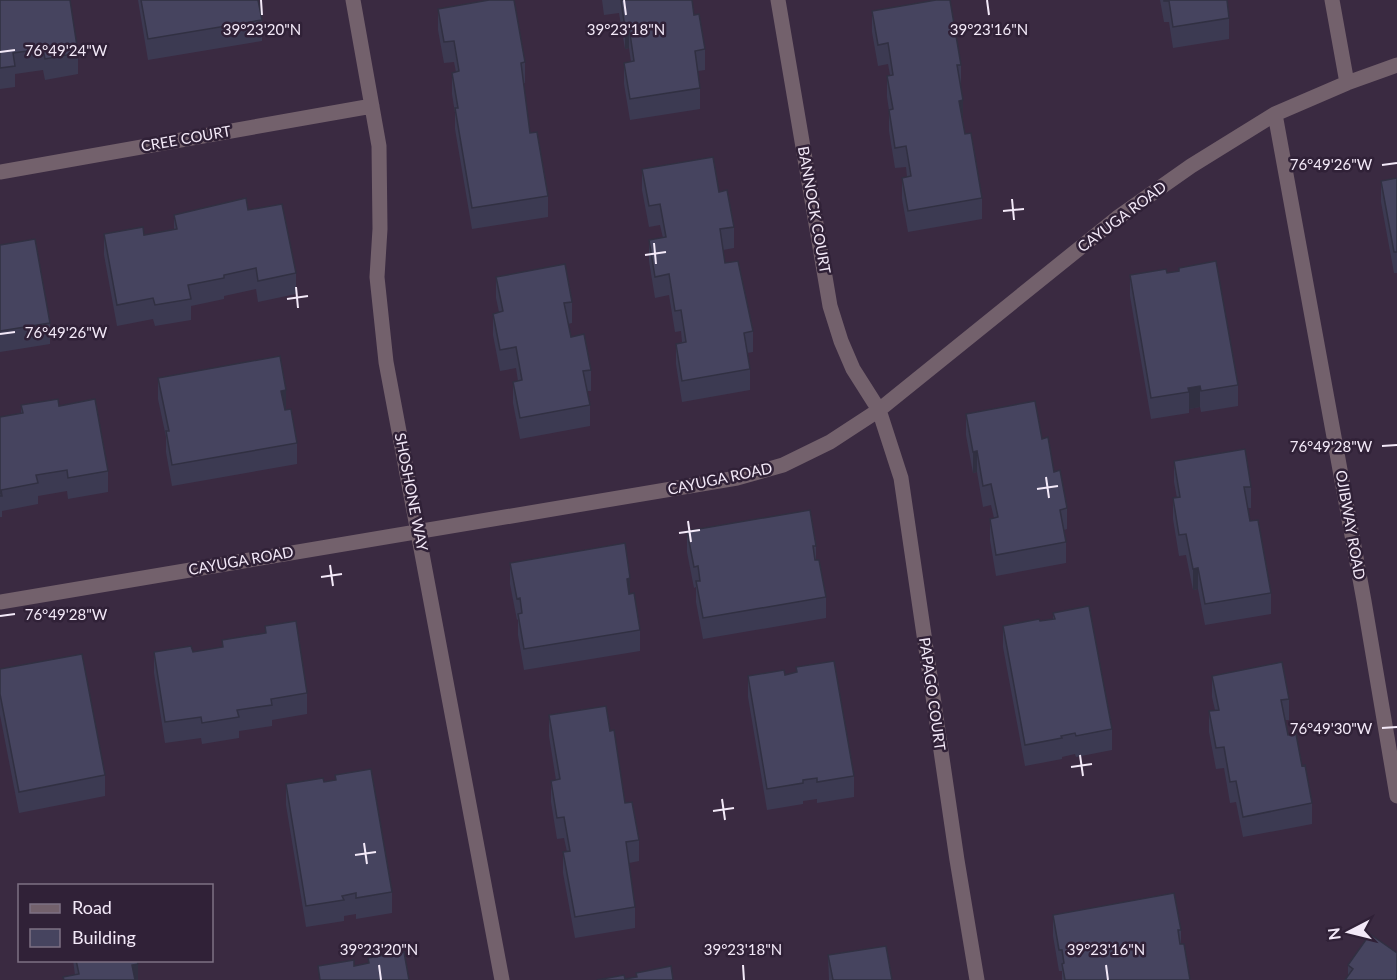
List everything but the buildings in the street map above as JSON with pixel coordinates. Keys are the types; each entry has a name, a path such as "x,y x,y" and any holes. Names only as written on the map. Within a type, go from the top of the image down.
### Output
{"street":[{"name":"SHOSHONE WAY","path":"353,0 380,156 380,229 377,277 386,362 502,980"},
{"name":"BANNOCK COURT","path":"778,0 830,306 853,369 879,410"},
{"path":"1332,0 1347,82"},
{"name":"CAYUGA ROAD","path":"0,602 737,478 783,465 830,442 879,410 1117,218 1191,166 1275,114 1347,82 1397,65"},
{"name":"CREE COURT","path":"0,172 372,106"},
{"name":"OJIBWAY ROAD","path":"1275,114 1364,601 1397,796"},
{"name":"PAPAGO COURT","path":"879,410 901,478 955,848 977,980"}]}
